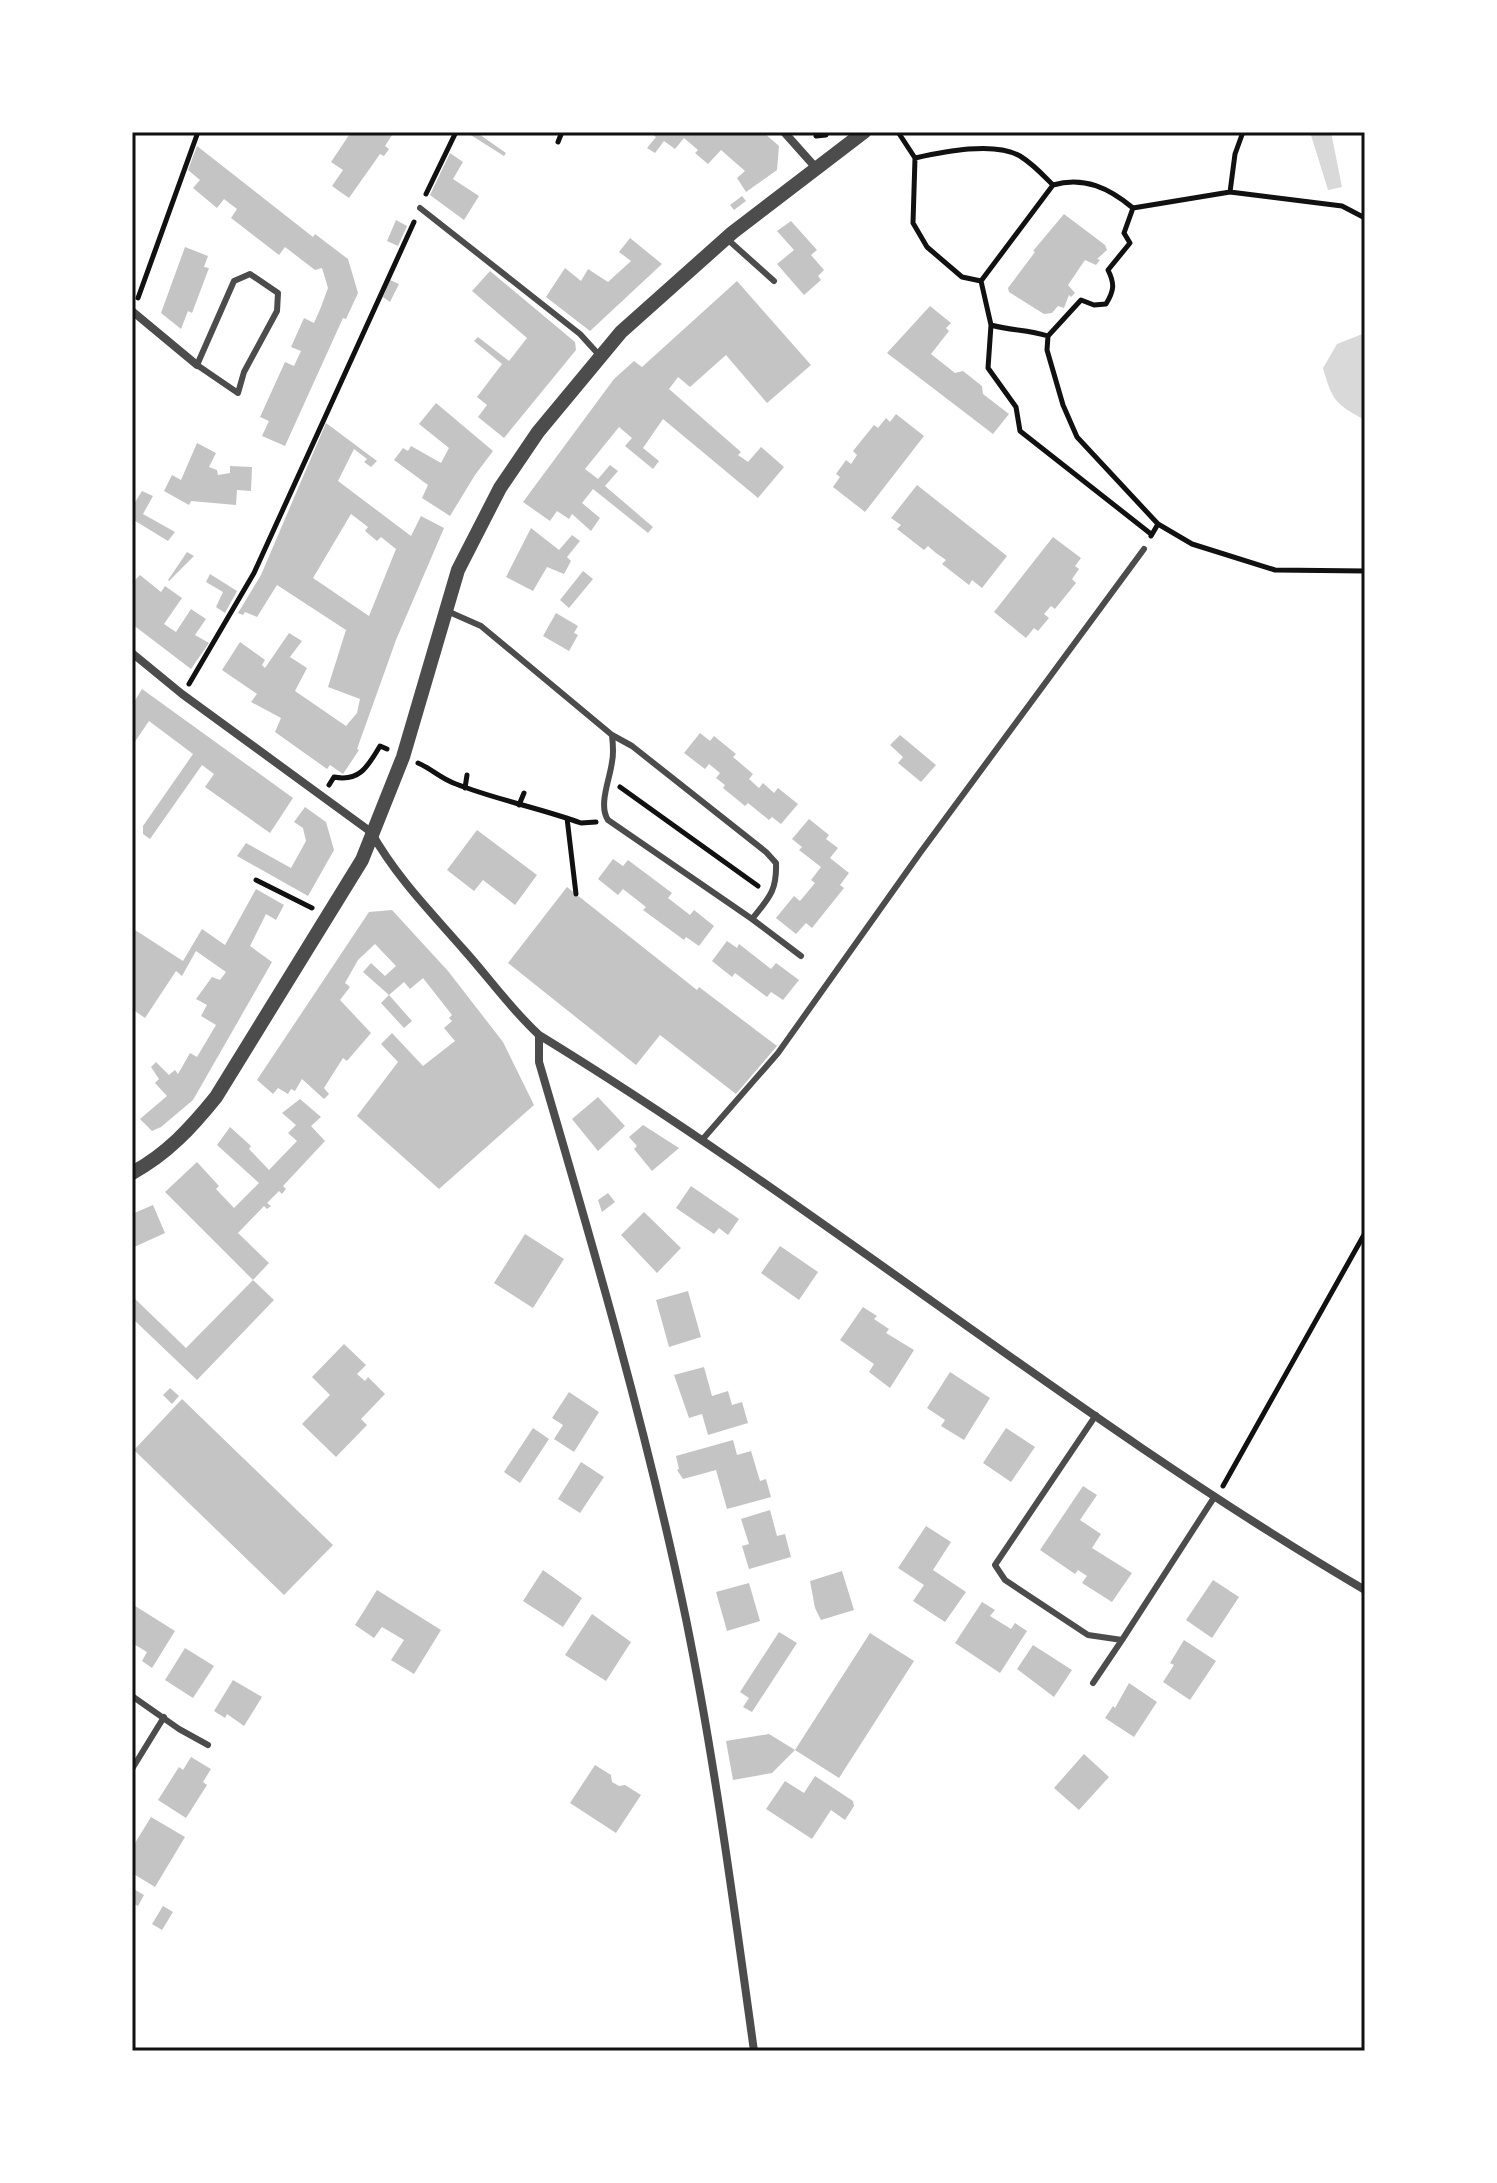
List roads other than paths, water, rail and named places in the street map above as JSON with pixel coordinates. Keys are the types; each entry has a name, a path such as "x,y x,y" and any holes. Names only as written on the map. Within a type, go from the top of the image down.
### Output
{"street":[{"path":"784,132 817,169"},
{"path":"132,1173 164,1154 190,1130 216,1097 362,860 403,757 458,570 500,488 538,432 600,356 643,311 726,238 864,132"},
{"path":"132,312 197,365"},
{"path":"132,653 182,694 371,832 390,866 409,890 467,953 510,1008 539,1035 702,1140 1121,1435 1365,1590"},
{"path":"539,1035 539,1062 628,1375 686,1620 706,1729 754,2051"}],"lane":[{"path":"420,208 580,334 600,356"},
{"path":"726,238 774,281"},
{"path":"250,274 278,293 277,311 244,372 238,393 197,365 234,281 250,274"},
{"path":"702,1140 778,1053 920,853 1144,549"},
{"path":"447,611 481,626 612,735 632,746 766,852 776,863 776,884 752,919"},
{"path":"612,735 613,757 604,803 608,820 801,956"},
{"path":"1096,1415 995,1565 1005,1580 1088,1635 1122,1640"},
{"path":"1093,1683 1215,1496"},
{"path":"132,1696 208,1745"},
{"path":"132,1769 164,1717"}]}
